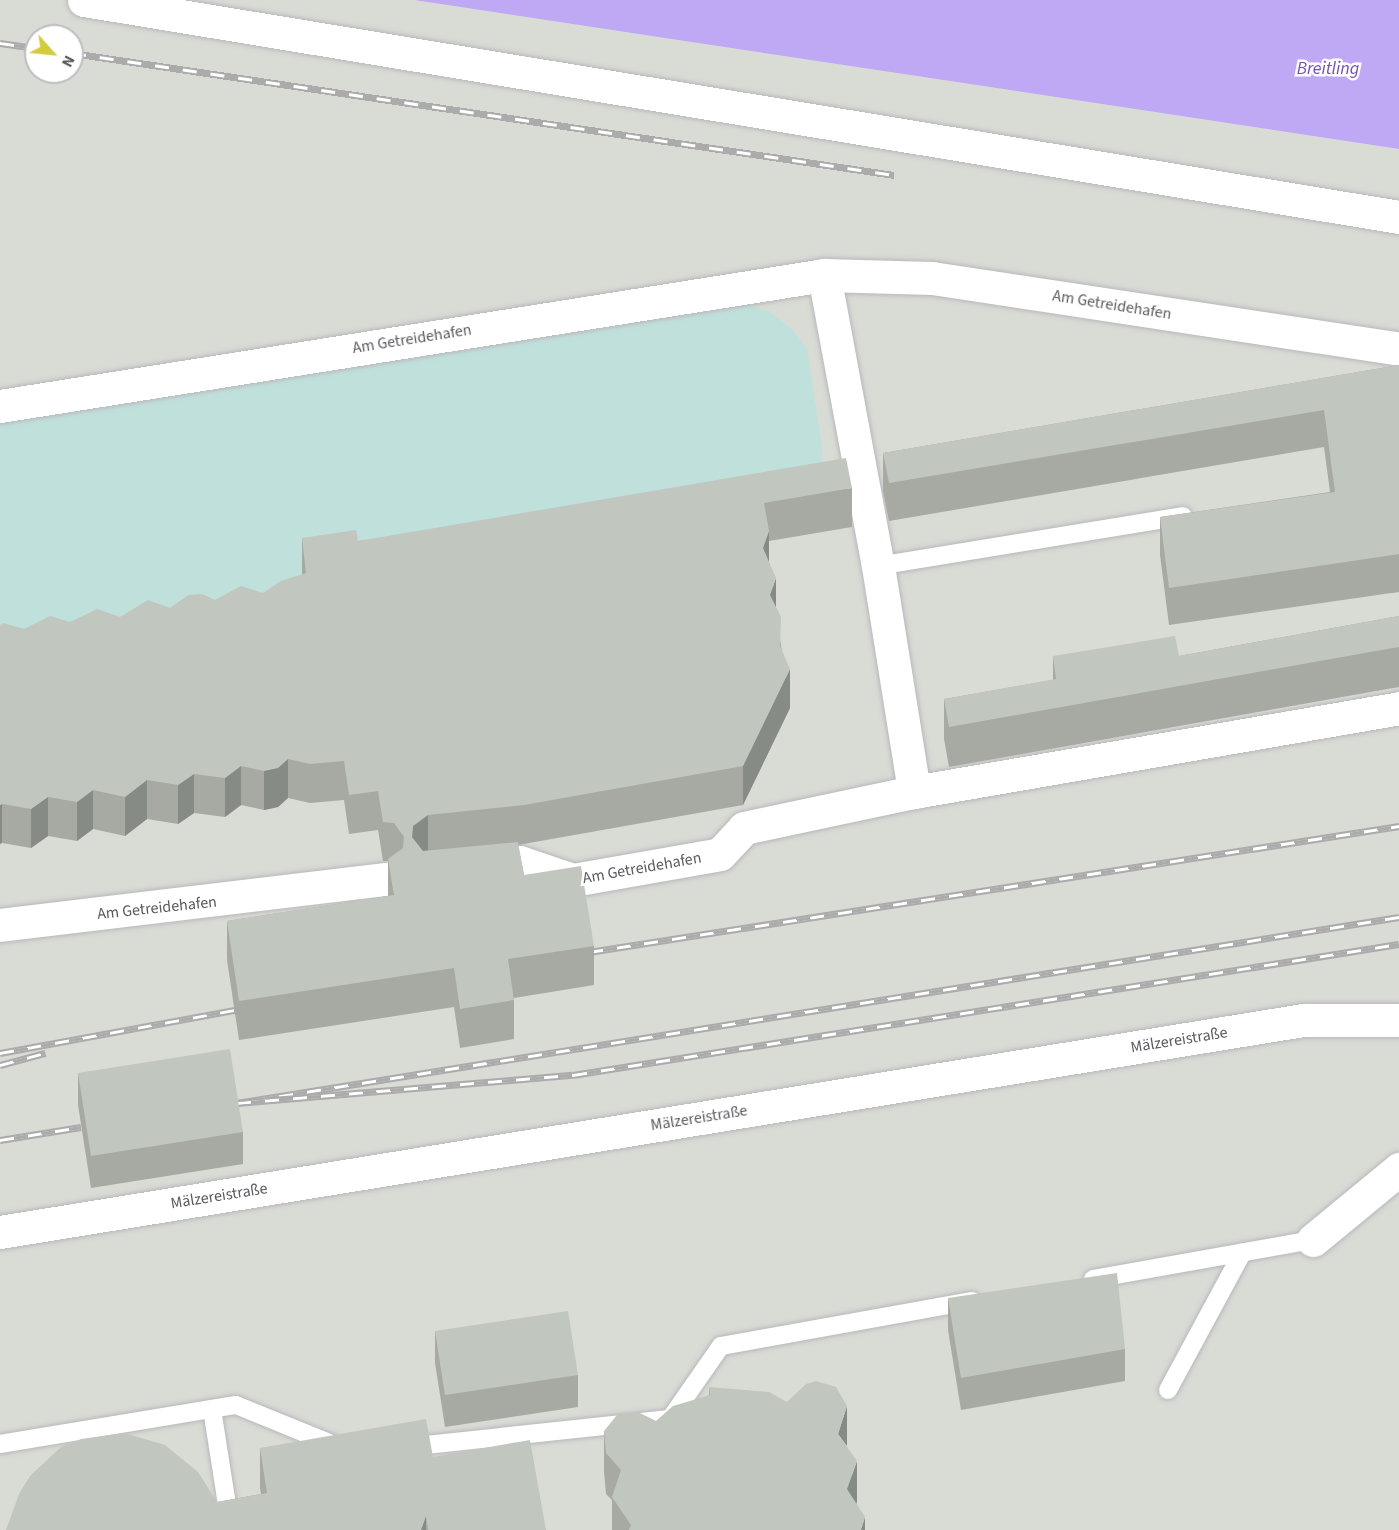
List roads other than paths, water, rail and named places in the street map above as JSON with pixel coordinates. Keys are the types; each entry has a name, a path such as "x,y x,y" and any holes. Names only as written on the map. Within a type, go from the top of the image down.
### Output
{"street":[{"path":"84,0 1399,217"},
{"path":"824,276 878,566 914,792"},
{"name":"Am Getreidehafen","path":"0,406 824,276 932,278 1399,349"},
{"name":"Am Getreidehafen","path":"442,872 520,862 573,880 720,854 744,828 914,792 1399,708"},
{"name":"Am Getreidehafen","path":"0,925 386,879"},
{"name":"Mälzereistraße","path":"0,1232 1303,1020 1399,1020"},
{"path":"1313,1240 1399,1169"}],"lane":[{"path":"878,566 1204,513"},
{"path":"1080,1282 1313,1240"},
{"path":"1168,1390 1242,1253"},
{"path":"388,1449 670,1419 721,1346 987,1298"},
{"path":"0,1444 236,1405 352,1452"},
{"path":"212,1409 231,1530"}],"water":[{"name":"Breitling","path":"414,0 1399,0 1399,149"}],"railway":[{"path":"0,43 24,46"},
{"path":"84,55 894,175"},
{"path":"589,952 1399,826"},
{"path":"1399,917 237,1103 573,1075 1399,944"},
{"path":"0,1053 235,1010"},
{"path":"0,1065 45,1053"},
{"path":"0,1140 81,1127"}]}
